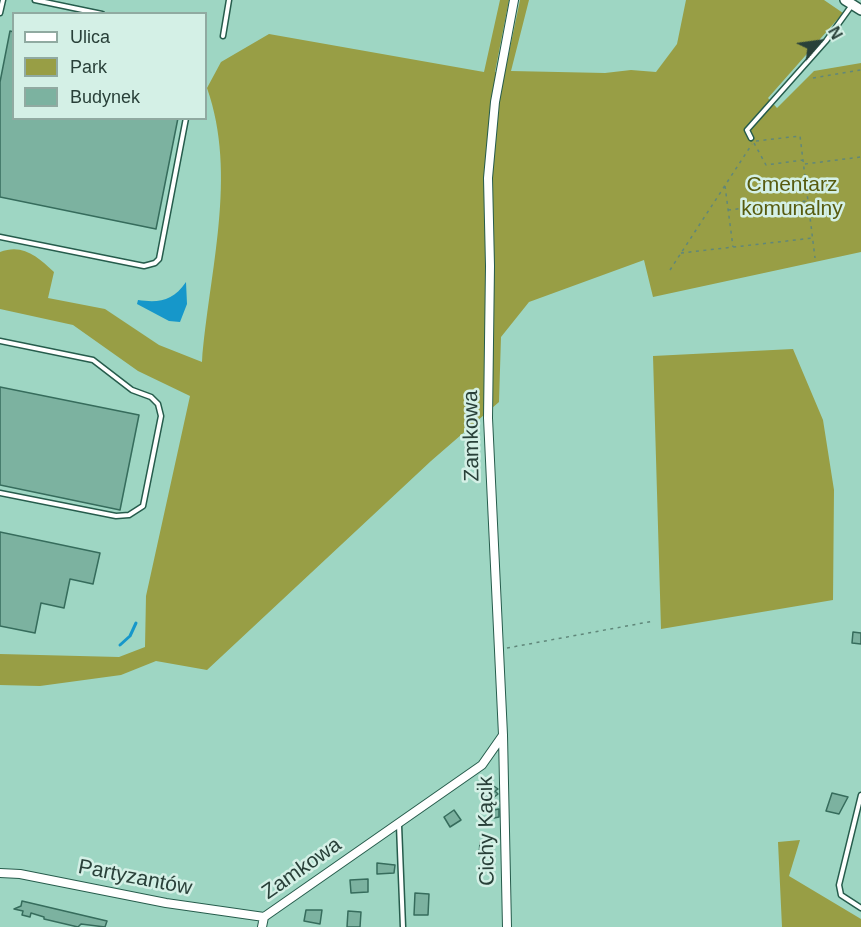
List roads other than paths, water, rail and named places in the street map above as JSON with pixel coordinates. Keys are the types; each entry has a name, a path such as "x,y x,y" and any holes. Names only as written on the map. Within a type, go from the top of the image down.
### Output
{"street":[{"name":"Zamkowa","path":"262,927 264,917 482,765 503,735 488,418 490,266 488,178 495,102 514,0"},
{"name":"Cichy Kącik","path":"503,735 507,927"},
{"name":"Partyzantów","path":"0,873 20,874 166,903 264,917"}],"lane":[{"path":"0,13 3,0"},
{"path":"35,0 92,12"},
{"path":"223,36 229,0"},
{"path":"752,140 747,130 826,41 853,5"},
{"path":"0,237 144,266 155,263 159,259 186,120"},
{"path":"0,341 93,360 132,390 151,397 158,404 161,416 143,506 137,512 116,516 0,493"},
{"path":"861,795 839,885 841,895 861,909"},
{"path":"399,824 403,927"}],"water":[{"path":"186,282 187,304 180,322 169,321 137,304 138,300 159,301 171,297"}],"waterway":[{"path":"120,645 130,636 136,623"}],"park label":[{"name":"Cmentarz komunalny","path":"792,197"}]}
